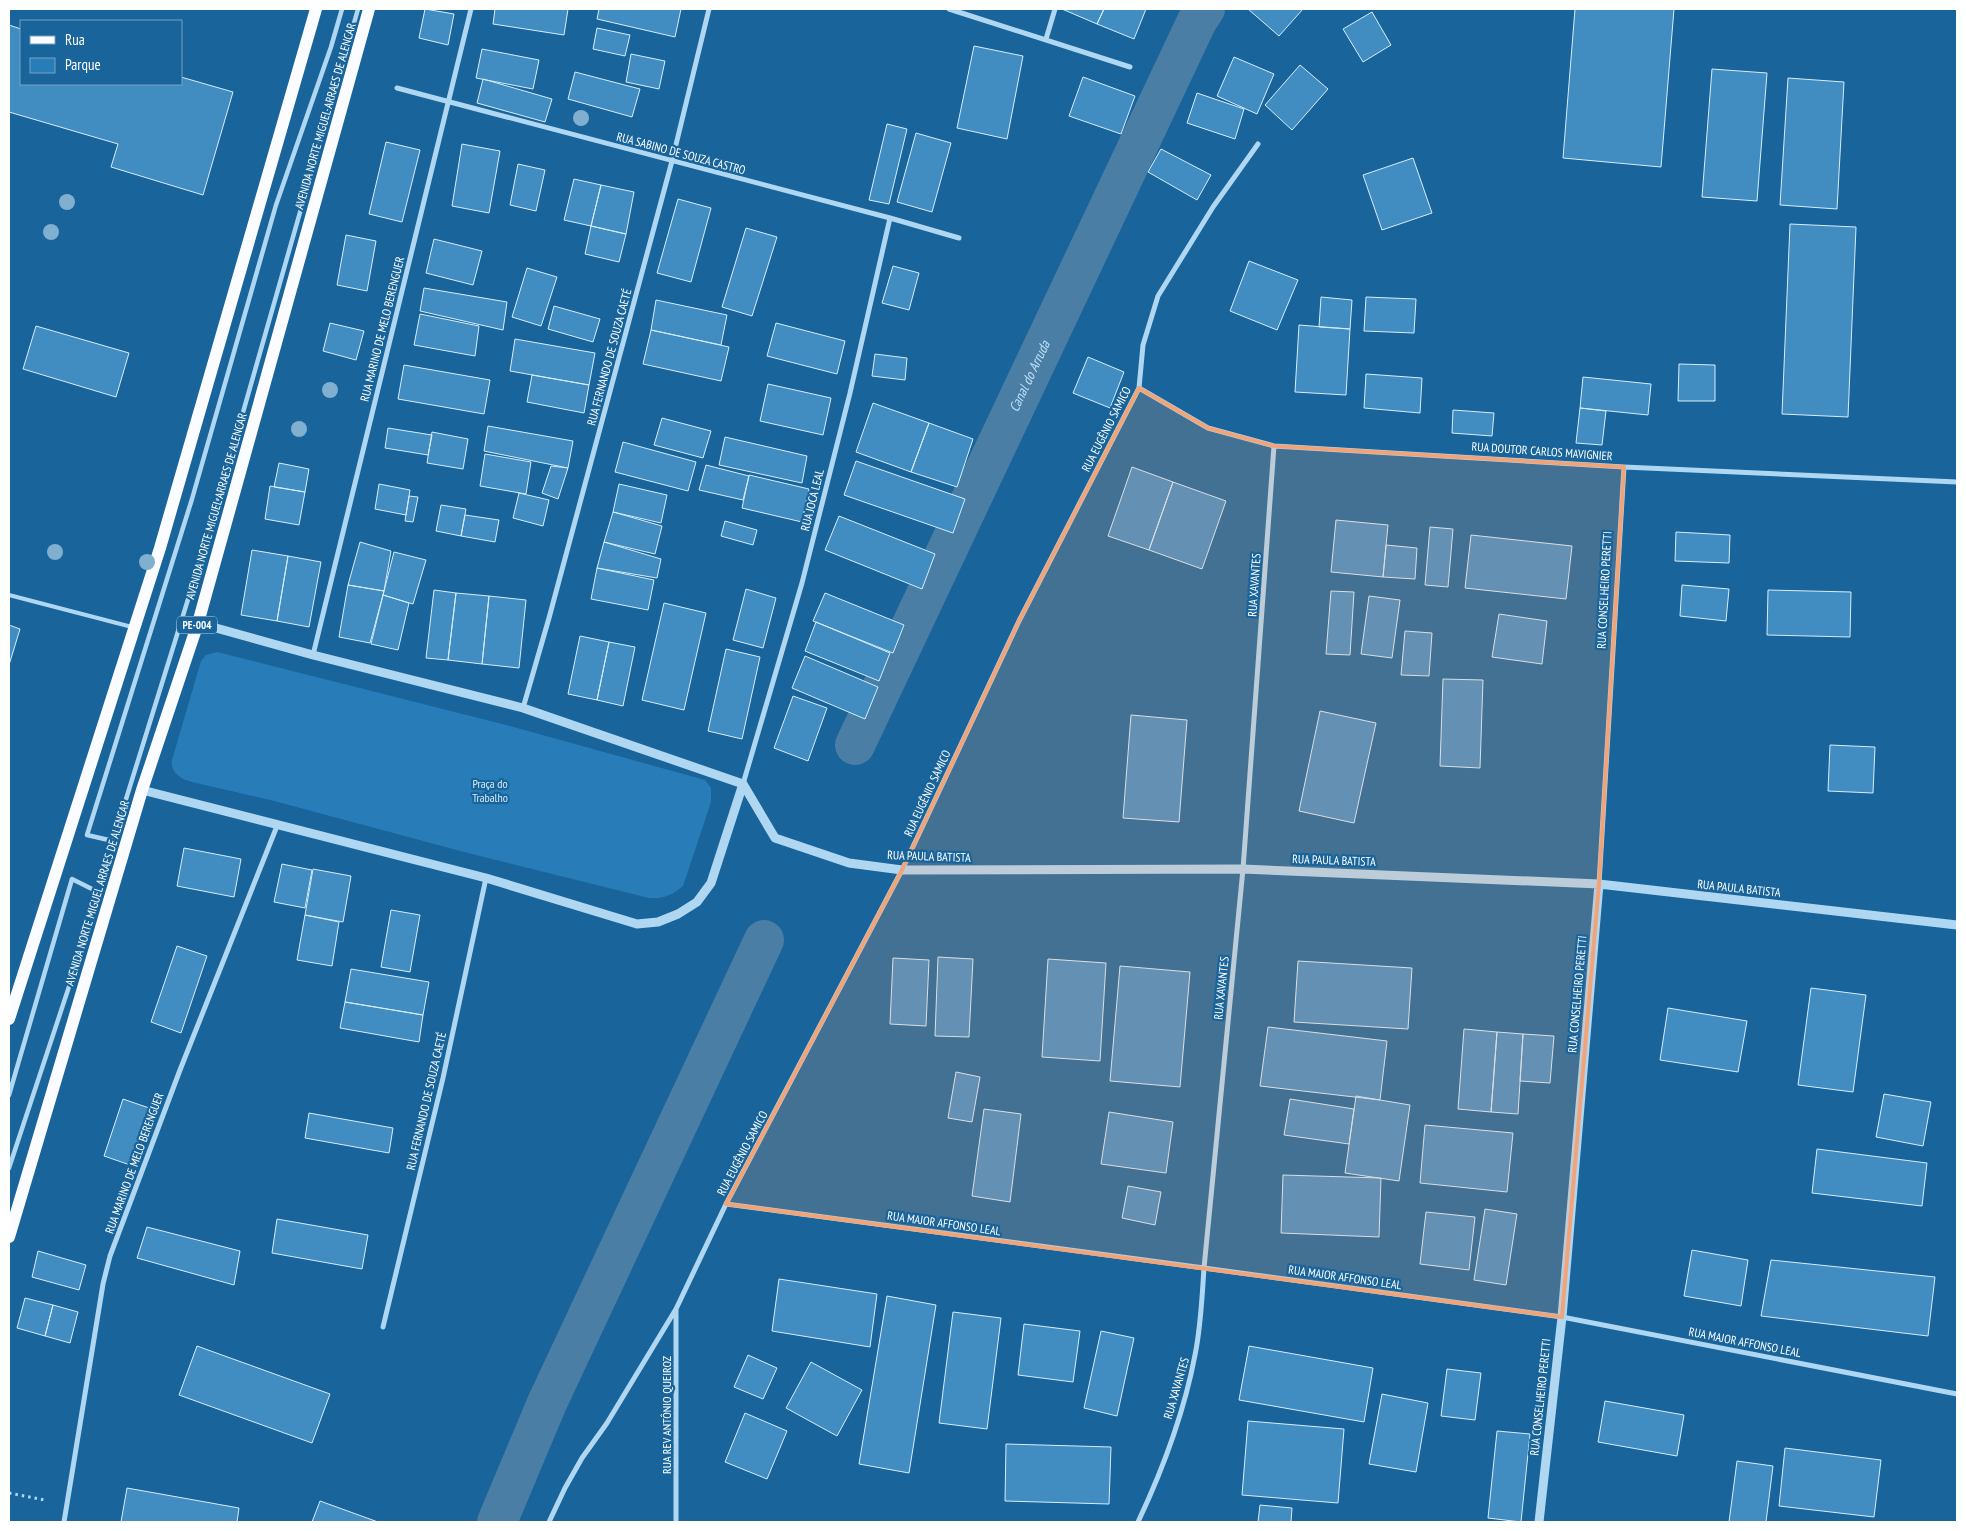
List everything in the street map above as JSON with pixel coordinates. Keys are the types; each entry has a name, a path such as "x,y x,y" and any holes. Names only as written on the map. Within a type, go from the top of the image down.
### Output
{"main road":[{"path":"9,1019 11,1004 160,548 316,9"},
{"name":"AVENIDA NORTE MIGUEL ARRAES DE ALENCAR","path":"9,1237 142,790 198,623 369,9"}],"street":[{"path":"342,9 331,47 276,205 192,499 88,835 113,841 208,534 358,9"},
{"name":"RUA MARINO DE MELO BERENGUER","path":"313,655 471,9"},
{"name":"RUA FERNANDO DE SOUZA CAETÉ","path":"523,708 550,618 672,161 709,9"},
{"path":"949,9 1130,67"},
{"path":"1046,39 1056,9"},
{"name":"RUA SABINO DE SOUZA CASTRO","path":"397,88 448,100 959,238"},
{"name":"RUA EUGÊNIO SAMICO","path":"549,1522 573,1473 607,1423 676,1309 726,1204 902,870 1019,621 1139,388 1143,344 1158,296 1213,206 1258,144"},
{"name":"RUA JOCA LEAL","path":"742,784 802,583 850,393 890,218"},
{"name":"RUA DOUTOR CARLOS MAVIGNIER","path":"1139,388 1208,428 1274,446 1624,466 1957,482"},
{"name":"RUA XAVANTES","path":"1138,1522 1157,1481 1178,1418 1195,1356 1201,1317 1204,1268 1243,869 1274,446"},
{"name":"RUA CONSELHEIRO PERETTI","path":"1539,1522 1562,1317 1599,884 1624,466"},
{"path":"142,790 486,878 637,924 658,922 678,914 697,902 711,883 742,784 523,708 313,655 198,623"},
{"name":"RUA PAULA BATISTA","path":"742,784 775,838 849,863 902,870 1243,869 1599,884 1957,925"},
{"name":"RUA MARINO DE MELO BERENGUER","path":"64,1522 103,1284 110,1256 180,1070 277,826"},
{"path":"9,1095 72,878 100,893 9,1168"},
{"name":"RUA FERNANDO DE SOUZA CAETÉ","path":"383,1327 443,1078 486,878"},
{"name":"RUA MAJOR AFFONSO LEAL","path":"726,1204 1562,1317 1957,1394"},
{"name":"RUA REV ANTÔNIO QUEIROZ","path":"676,1309 676,1522"}],"lane":[{"path":"9,595 134,627"}],"path":[{"path":"9,1493 67,1504"}],"highlighted area":[{"path":"1139,388 1208,428 1274,446 1624,467 1599,884 1562,1317 726,1204 902,870 1019,621"}],"green space":[{"name":"Praça do Trabalho","path":"217,652 510,726 705,780 711,788 711,802 683,886 668,896 649,898 184,779 175,772 172,760 201,661 206,655"}],"building":[{"path":"425,9 454,14 448,45 419,38"},
{"path":"495,9 568,9 564,35 493,24"},
{"path":"599,9 681,9 675,37 597,19"},
{"path":"1062,9 1104,9 1097,24"},
{"path":"1104,9 1146,9 1134,39 1097,24"},
{"path":"1248,9 1303,9 1279,36"},
{"path":"1575,9 1674,9 1661,167 1563,158"},
{"path":"1372,12 1391,45 1363,62 1343,29"},
{"path":"9,25 20,29 20,85 182,85 182,77 233,92 203,195 111,167 118,144 9,112"},
{"path":"597,28 630,35 625,56 593,49"},
{"path":"974,46 1023,56 1007,139 957,128"},
{"path":"482,49 539,60 533,89 476,78"},
{"path":"631,54 665,61 659,89 626,82"},
{"path":"1234,57 1274,74 1257,114 1217,96"},
{"path":"1300,65 1328,89 1292,130 1265,105"},
{"path":"1712,69 1767,73 1757,201 1702,197"},
{"path":"575,72 640,89 632,117 568,99"},
{"path":"1083,77 1135,96 1121,134 1069,116"},
{"path":"1788,78 1844,82 1837,209 1780,205"},
{"path":"483,79 552,99 545,122 477,103"},
{"path":"1197,93 1244,109 1235,139 1187,123"},
{"path":"887,124 907,129 889,204 869,200"},
{"path":"916,133 951,143 932,212 897,202"},
{"path":"386,142 420,150 402,222 369,214"},
{"path":"462,144 500,151 489,213 452,206"},
{"path":"1161,149 1211,175 1197,200 1148,172"},
{"path":"1413,158 1432,213 1382,230 1363,175"},
{"path":"518,164 545,170 536,211 510,205"},
{"path":"574,179 601,185 591,226 564,220"},
{"path":"601,185 634,192 626,234 591,226"},
{"path":"678,199 711,208 691,282 657,273"},
{"path":"1790,224 1856,227 1848,417 1782,414"},
{"path":"591,226 626,234 619,262 585,254"},
{"path":"746,228 777,237 752,316 722,307"},
{"path":"346,235 376,241 367,291 337,285"},
{"path":"434,239 482,251 473,285 426,273"},
{"path":"1249,261 1298,280 1277,330 1230,311"},
{"path":"893,266 919,273 909,310 882,303"},
{"path":"527,268 557,277 541,326 512,317"},
{"path":"424,288 507,302 503,330 420,311"},
{"path":"1321,297 1352,300 1350,329 1319,327"},
{"path":"1366,297 1416,299 1414,333 1364,331"},
{"path":"656,300 727,315 721,345 651,330"},
{"path":"554,306 600,319 593,342 548,329"},
{"path":"420,314 479,326 475,356 414,345"},
{"path":"330,323 364,331 356,360 323,351"},
{"path":"776,323 845,341 837,374 767,356"},
{"path":"1299,325 1350,329 1346,395 1295,392"},
{"path":"36,326 129,353 116,397 23,369"},
{"path":"651,330 729,347 721,381 643,364"},
{"path":"515,339 595,353 589,385 510,371"},
{"path":"875,354 907,358 905,380 872,376"},
{"path":"1088,357 1124,372 1110,408 1073,393"},
{"path":"1679,364 1715,365 1715,401 1678,401"},
{"path":"404,365 490,380 484,414 398,399"},
{"path":"1366,374 1422,378 1420,413 1364,408"},
{"path":"532,375 589,385 584,413 527,402"},
{"path":"1583,377 1651,384 1648,415 1580,408"},
{"path":"768,384 831,398 823,435 760,421"},
{"path":"873,403 929,423 911,472 856,452"},
{"path":"1580,408 1606,411 1602,445 1576,443"},
{"path":"1453,410 1494,413 1492,436 1452,433"},
{"path":"662,418 711,431 703,458 654,445"},
{"path":"929,423 973,439 957,487 911,472"},
{"path":"488,426 573,441 568,468 484,451"},
{"path":"388,428 432,435 428,455 385,448"},
{"path":"432,432 468,439 463,469 427,463"},
{"path":"725,437 807,456 802,483 719,465"},
{"path":"623,442 696,462 688,491 615,472"},
{"path":"485,454 531,462 526,494 480,486"},
{"path":"856,461 965,499 953,533 844,495"},
{"path":"279,463 309,469 305,492 274,487"},
{"path":"706,465 749,476 743,500 699,490"},
{"path":"551,466 568,468 558,499 542,493"},
{"path":"1132,467 1173,482 1149,550 1108,536"},
{"path":"749,475 809,489 802,522 742,508"},
{"path":"1173,482 1226,501 1202,569 1149,550"},
{"path":"379,484 410,490 406,515 375,509"},
{"path":"619,484 667,495 661,523 613,512"},
{"path":"270,486 305,492 299,525 265,519"},
{"path":"519,493 549,500 543,526 513,518"},
{"path":"409,496 418,497 413,522 405,521"},
{"path":"441,505 466,509 461,536 436,531"},
{"path":"613,512 662,526 655,554 604,542"},
{"path":"465,515 499,520 495,542 461,536"},
{"path":"839,516 935,554 922,589 825,550"},
{"path":"1336,520 1388,525 1383,577 1331,572"},
{"path":"725,521 757,530 753,545 721,536"},
{"path":"1430,527 1453,529 1448,587 1425,585"},
{"path":"1676,532 1730,535 1729,563 1675,561"},
{"path":"1471,535 1572,546 1566,599 1465,588"},
{"path":"360,542 391,551 384,591 348,585"},
{"path":"604,542 661,559 657,578 597,568"},
{"path":"1386,545 1417,548 1415,579 1383,577"},
{"path":"252,550 288,556 277,621 241,615"},
{"path":"394,552 426,560 413,604 383,595"},
{"path":"288,556 321,562 309,627 277,621"},
{"path":"597,568 654,580 648,610 591,599"},
{"path":"348,585 384,591 370,643 339,637"},
{"path":"1682,585 1729,589 1726,621 1680,616"},
{"path":"746,589 776,598 763,648 733,640"},
{"path":"434,590 456,593 448,660 426,658"},
{"path":"1768,590 1851,592 1850,637 1767,635"},
{"path":"1331,591 1354,592 1350,655 1326,654"},
{"path":"456,593 489,596 482,664 448,660"},
{"path":"825,593 904,625 893,653 813,621"},
{"path":"383,595 409,603 398,650 371,644"},
{"path":"489,596 526,600 519,668 482,664"},
{"path":"1369,596 1400,600 1392,658 1361,654"},
{"path":"664,603 706,613 684,710 642,700"},
{"path":"1499,614 1547,621 1542,664 1492,657"},
{"path":"816,622 890,653 879,681 805,651"},
{"path":"9,625 20,629 9,665"},
{"path":"1405,631 1432,633 1429,676 1401,675"},
{"path":"580,636 609,642 597,700 568,694"},
{"path":"609,642 635,647 623,706 597,700"},
{"path":"726,649 760,657 742,739 708,731"},
{"path":"805,656 878,687 865,719 792,688"},
{"path":"1443,679 1483,680 1480,768 1440,766"},
{"path":"793,696 827,708 808,761 774,748"},
{"path":"1320,711 1376,723 1354,823 1299,811"},
{"path":"1131,715 1187,720 1179,822 1123,818"},
{"path":"1830,745 1875,747 1873,793 1828,791"},
{"path":"184,848 241,859 234,897 177,886"},
{"path":"282,864 312,870 305,908 274,902"},
{"path":"313,869 351,876 343,922 305,915"},
{"path":"391,910 420,915 410,972 381,967"},
{"path":"305,915 339,922 332,966 297,960"},
{"path":"177,946 207,956 181,1033 151,1022"},
{"path":"938,957 973,959 969,1037 935,1036"},
{"path":"893,958 929,960 926,1026 890,1024"},
{"path":"1048,959 1106,963 1100,1061 1042,1057"},
{"path":"1298,961 1412,968 1408,1029 1294,1022"},
{"path":"1120,966 1190,972 1180,1087 1110,1081"},
{"path":"351,969 429,982 423,1015 345,1002"},
{"path":"1811,988 1866,995 1853,1092 1798,1085"},
{"path":"345,1002 423,1015 419,1042 340,1028"},
{"path":"1668,1008 1747,1021 1738,1072 1660,1060"},
{"path":"1268,1027 1387,1041 1380,1100 1260,1086"},
{"path":"1464,1029 1497,1032 1491,1112 1458,1109"},
{"path":"1497,1032 1523,1034 1518,1114 1491,1112"},
{"path":"1523,1034 1554,1036 1550,1083 1520,1081"},
{"path":"956,1072 980,1077 972,1122 948,1118"},
{"path":"1884,1094 1931,1102 1923,1146 1876,1137"},
{"path":"1356,1096 1410,1105 1399,1181 1345,1173"},
{"path":"123,1099 152,1109 133,1166 104,1156"},
{"path":"1290,1099 1354,1109 1349,1144 1284,1135"},
{"path":"984,1109 1021,1114 1010,1202 972,1196"},
{"path":"1109,1112 1173,1122 1166,1173 1101,1164"},
{"path":"309,1113 393,1128 389,1153 305,1138"},
{"path":"1425,1125 1513,1133 1507,1192 1420,1183"},
{"path":"1817,1149 1927,1163 1922,1206 1812,1193"},
{"path":"1283,1175 1381,1178 1379,1237 1281,1233"},
{"path":"1128,1186 1161,1192 1155,1225 1122,1218"},
{"path":"1485,1209 1517,1214 1506,1285 1474,1280"},
{"path":"1426,1212 1475,1217 1469,1270 1420,1264"},
{"path":"277,1219 368,1235 362,1269 272,1253"},
{"path":"147,1227 240,1251 234,1285 137,1258"},
{"path":"1692,1250 1748,1260 1741,1306 1684,1296"},
{"path":"38,1251 86,1265 79,1290 32,1277"},
{"path":"1771,1260 1935,1277 1928,1336 1761,1316"},
{"path":"779,1279 877,1294 870,1347 772,1331"},
{"path":"887,1296 936,1305 909,1473 859,1464"},
{"path":"25,1298 53,1305 45,1336 17,1328"},
{"path":"53,1305 78,1312 70,1343 45,1336"},
{"path":"953,1312 1001,1318 987,1429 939,1423"},
{"path":"1024,1324 1080,1331 1073,1382 1018,1375"},
{"path":"1101,1331 1134,1338 1117,1416 1084,1408"},
{"path":"197,1346 330,1394 312,1443 179,1395"},
{"path":"1249,1346 1373,1368 1364,1422 1239,1400"},
{"path":"748,1355 777,1368 763,1399 734,1387"},
{"path":"811,1362 862,1390 837,1436 786,1408"},
{"path":"1447,1369 1481,1373 1475,1420 1441,1416"},
{"path":"1382,1394 1428,1403 1416,1472 1369,1464"},
{"path":"1605,1401 1684,1415 1677,1456 1598,1442"},
{"path":"745,1413 787,1431 767,1479 725,1462"},
{"path":"1248,1421 1344,1429 1338,1503 1242,1495"},
{"path":"1497,1431 1530,1434 1521,1522 1488,1518"},
{"path":"1006,1444 1111,1447 1109,1504 1005,1501"},
{"path":"1785,1448 1881,1460 1874,1517 1779,1506"},
{"path":"1737,1461 1773,1466 1766,1522 1729,1522"},
{"path":"127,1488 239,1508 237,1522 121,1522"},
{"path":"320,1501 378,1522 312,1522"},
{"path":"1260,1505 1292,1508 1291,1522 1258,1522"}],"waterway":[{"name":"Canal do Arruda","path":"855,745 1197,21 1205,9"},
{"path":"497,1522 547,1403 764,940"}]}
